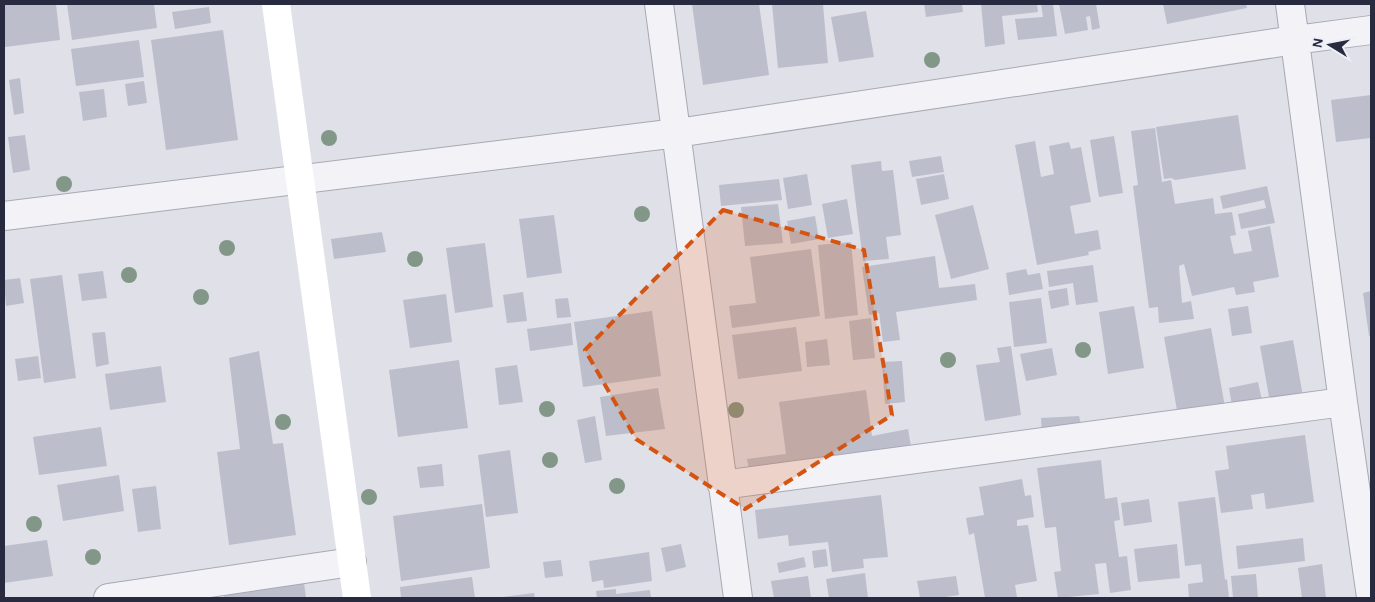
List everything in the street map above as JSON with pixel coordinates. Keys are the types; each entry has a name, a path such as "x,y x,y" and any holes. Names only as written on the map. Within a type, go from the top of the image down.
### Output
{"street":[{"path":"276,4 357,598"},
{"path":"659,4 738,598"},
{"path":"1290,4 1371,597"},
{"path":"4,216 677,133 1371,30"},
{"path":"722,485 1343,402"},
{"path":"108,598 352,562"}],"highlighted area":[{"path":"723,210 864,250 892,415 745,509 636,439 585,350"}],"building":[{"path":"4,4 56,4 60,40 5,47"},
{"path":"67,4 154,4 157,28 72,40"},
{"path":"692,4 759,4 769,75 703,85"},
{"path":"772,4 823,4 828,63 778,68"},
{"path":"924,4 962,4 963,12 926,17"},
{"path":"981,4 1037,4 1038,12 1002,16 1005,44 985,47"},
{"path":"1041,4 1053,4 1057,36 1018,40 1015,19 1043,17"},
{"path":"1059,4 1096,4 1100,28 1092,30 1090,16 1086,17 1088,30 1065,34"},
{"path":"1163,4 1246,4 1247,8 1167,24"},
{"path":"209,7 211,23 175,29 172,12"},
{"path":"866,11 874,57 839,62 831,17"},
{"path":"223,30 238,140 166,150 151,40"},
{"path":"139,40 144,77 76,86 71,49"},
{"path":"20,78 24,113 14,115 9,80"},
{"path":"144,81 147,103 128,106 125,84"},
{"path":"104,89 107,117 83,121 79,92"},
{"path":"1371,95 1371,138 1336,142 1331,100"},
{"path":"1238,115 1246,169 1175,180 1171,178 1164,179 1156,127"},
{"path":"1155,128 1162,182 1171,180 1175,204 1213,198 1215,214 1232,212 1236,235 1230,236 1234,254 1252,251 1248,231 1270,226 1279,277 1253,282 1255,292 1236,295 1234,287 1192,296 1184,264 1179,266 1182,303 1191,301 1194,319 1159,323 1158,307 1149,308 1133,186 1138,185 1131,131"},
{"path":"25,135 30,170 13,173 8,137"},
{"path":"1114,136 1123,193 1099,197 1090,140"},
{"path":"1035,141 1041,177 1054,174 1049,146 1069,142 1071,149 1081,147 1091,202 1070,206 1075,234 1098,230 1101,249 1088,252 1089,255 1037,265 1015,145"},
{"path":"941,156 944,172 912,177 909,161"},
{"path":"881,161 882,171 893,170 901,235 886,237 889,259 863,261 851,165"},
{"path":"807,174 812,205 788,209 783,178"},
{"path":"944,174 949,199 921,205 916,179"},
{"path":"779,179 782,200 721,206 719,185"},
{"path":"1267,186 1275,223 1241,229 1238,214 1266,208 1264,200 1223,209 1220,196"},
{"path":"847,199 853,234 828,238 822,204"},
{"path":"778,204 783,243 745,246 741,207"},
{"path":"973,205 989,269 951,279 935,215"},
{"path":"554,215 562,273 527,278 519,219"},
{"path":"815,216 819,239 791,244 787,221"},
{"path":"382,232 386,252 334,259 331,239"},
{"path":"851,242 858,315 825,319 818,245"},
{"path":"485,243 493,307 455,313 446,248"},
{"path":"811,249 820,316 732,328 729,306 756,303 750,257"},
{"path":"935,256 939,288 975,284 977,300 896,312 900,340 883,342 879,313 869,315 862,267"},
{"path":"1093,265 1098,302 1076,305 1073,283 1049,287 1047,271"},
{"path":"1026,269 1028,275 1040,273 1043,289 1009,295 1006,273"},
{"path":"103,271 107,298 82,301 78,274"},
{"path":"62,275 76,378 44,383 30,279"},
{"path":"20,278 24,303 6,306 4,280"},
{"path":"1067,288 1069,305 1051,309 1048,291"},
{"path":"1371,291 1371,335 1369,336 1363,293"},
{"path":"523,292 527,321 507,323 503,295"},
{"path":"446,294 452,342 410,348 403,300"},
{"path":"568,298 571,317 557,318 555,299"},
{"path":"1041,298 1047,343 1014,347 1009,302"},
{"path":"1134,306 1144,368 1108,374 1099,312"},
{"path":"1248,306 1252,333 1232,336 1228,309"},
{"path":"652,311 661,376 583,387 574,322"},
{"path":"871,318 875,358 853,360 849,321"},
{"path":"571,323 573,345 530,351 527,329"},
{"path":"796,327 802,371 738,379 732,335"},
{"path":"1211,328 1225,407 1178,416 1164,337"},
{"path":"105,332 109,364 96,367 92,333"},
{"path":"827,339 830,365 807,367 805,342"},
{"path":"1293,340 1304,402 1271,408 1260,346"},
{"path":"1011,346 1021,415 985,421 976,365 1000,362 997,348"},
{"path":"1052,348 1057,375 1026,381 1020,354"},
{"path":"259,351 273,444 283,443 296,535 229,545 217,452 240,449 229,358"},
{"path":"38,356 41,378 18,381 15,359"},
{"path":"459,360 468,428 398,437 389,370"},
{"path":"902,361 905,402 885,404 882,362"},
{"path":"517,365 523,402 499,405 495,368"},
{"path":"161,366 166,402 110,410 105,374"},
{"path":"1258,382 1263,405 1233,412 1229,388"},
{"path":"658,388 665,429 606,436 600,397"},
{"path":"866,390 872,436 908,429 912,452 750,475 747,459 786,454 779,402"},
{"path":"595,416 602,460 585,463 577,420"},
{"path":"1079,416 1084,435 1042,437 1041,418"},
{"path":"101,427 107,466 39,475 33,437"},
{"path":"1305,435 1314,502 1266,509 1264,493 1251,495 1253,509 1221,513 1215,471 1229,469 1226,446"},
{"path":"510,450 518,513 486,517 478,455"},
{"path":"1101,460 1105,499 1117,497 1120,520 1114,521 1119,557 1127,556 1131,590 1110,593 1106,563 1095,564 1099,594 1058,598 1054,572 1061,571 1056,527 1045,528 1037,468"},
{"path":"442,464 444,486 420,488 417,467"},
{"path":"119,475 124,511 63,521 57,485"},
{"path":"1022,479 1025,496 1031,495 1034,517 1017,520 1017,526 1028,525 1037,581 1015,585 1017,597 985,598 974,533 969,535 966,518 984,515 979,487"},
{"path":"156,486 161,529 138,532 132,489"},
{"path":"881,495 888,557 863,559 864,568 832,572 828,542 789,546 788,535 758,539 755,510"},
{"path":"1215,497 1229,598 1189,598 1188,584 1203,582 1201,564 1185,566 1178,502"},
{"path":"1149,499 1152,522 1124,526 1121,503"},
{"path":"482,504 490,568 401,581 393,516"},
{"path":"1303,538 1305,561 1238,569 1236,546"},
{"path":"47,540 53,576 4,583 4,546"},
{"path":"681,544 686,567 666,572 661,548"},
{"path":"1177,544 1180,578 1138,582 1134,549"},
{"path":"826,549 828,566 814,568 812,551"},
{"path":"649,552 652,581 604,588 603,580 592,582 589,561"},
{"path":"804,557 806,567 779,573 777,563"},
{"path":"561,560 563,576 545,578 543,562"},
{"path":"1322,564 1326,598 1302,598 1298,568"},
{"path":"865,573 868,598 829,598 826,579"},
{"path":"1256,574 1258,598 1233,598 1231,576"},
{"path":"808,576 811,598 774,598 771,581"},
{"path":"956,576 959,595 920,598 917,581"},
{"path":"472,577 475,598 401,598 400,587"},
{"path":"304,583 306,598 224,598 224,594"},
{"path":"616,589 616,594 650,590 651,598 597,598 596,591"},
{"path":"534,593 535,598 502,598 502,597"}]}
